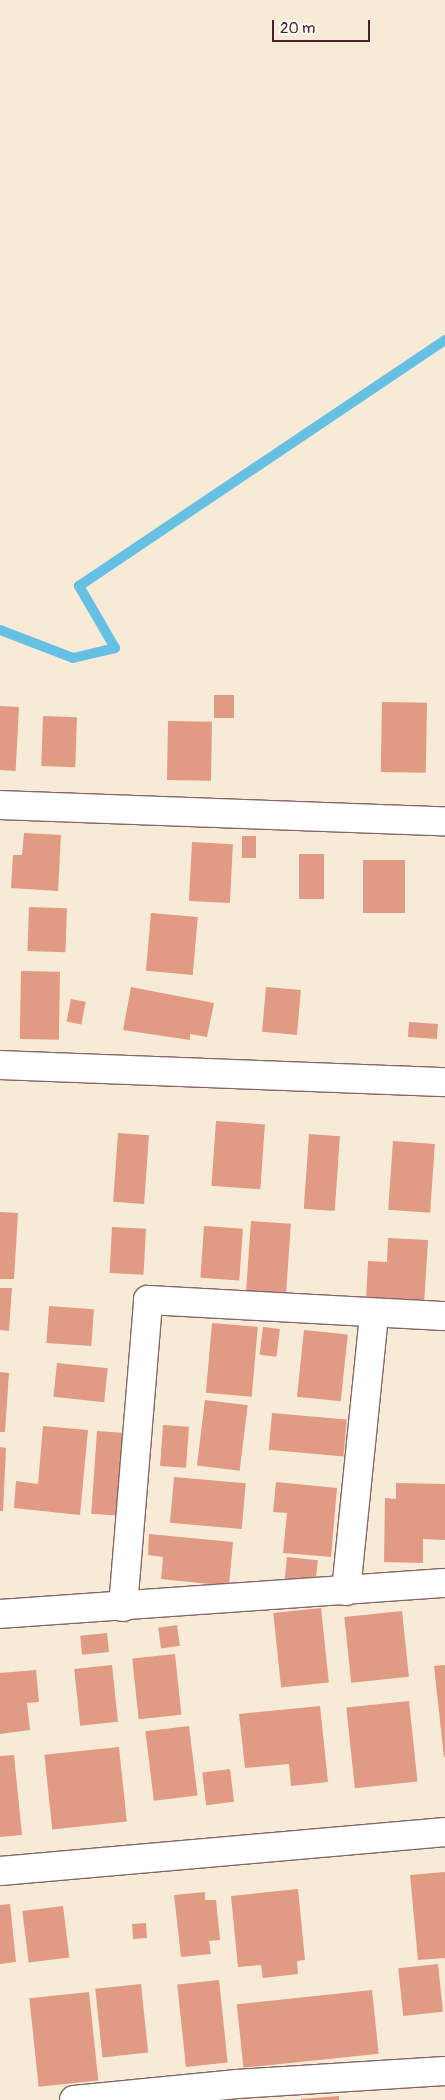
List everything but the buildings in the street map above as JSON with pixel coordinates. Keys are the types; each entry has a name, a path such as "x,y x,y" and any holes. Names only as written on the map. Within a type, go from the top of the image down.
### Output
{"street":[{"path":"0,805 445,821"},
{"path":"0,1065 445,1082"},
{"path":"123,1607 148,1300 374,1314 445,1316"},
{"path":"346,1592 374,1314"},
{"path":"0,1614 346,1592 445,1583"},
{"path":"0,1871 445,1832"},
{"path":"74,2100 237,2092 445,2071"}],"waterway":[{"path":"0,630 73,658 115,648 79,586 445,340"}]}
